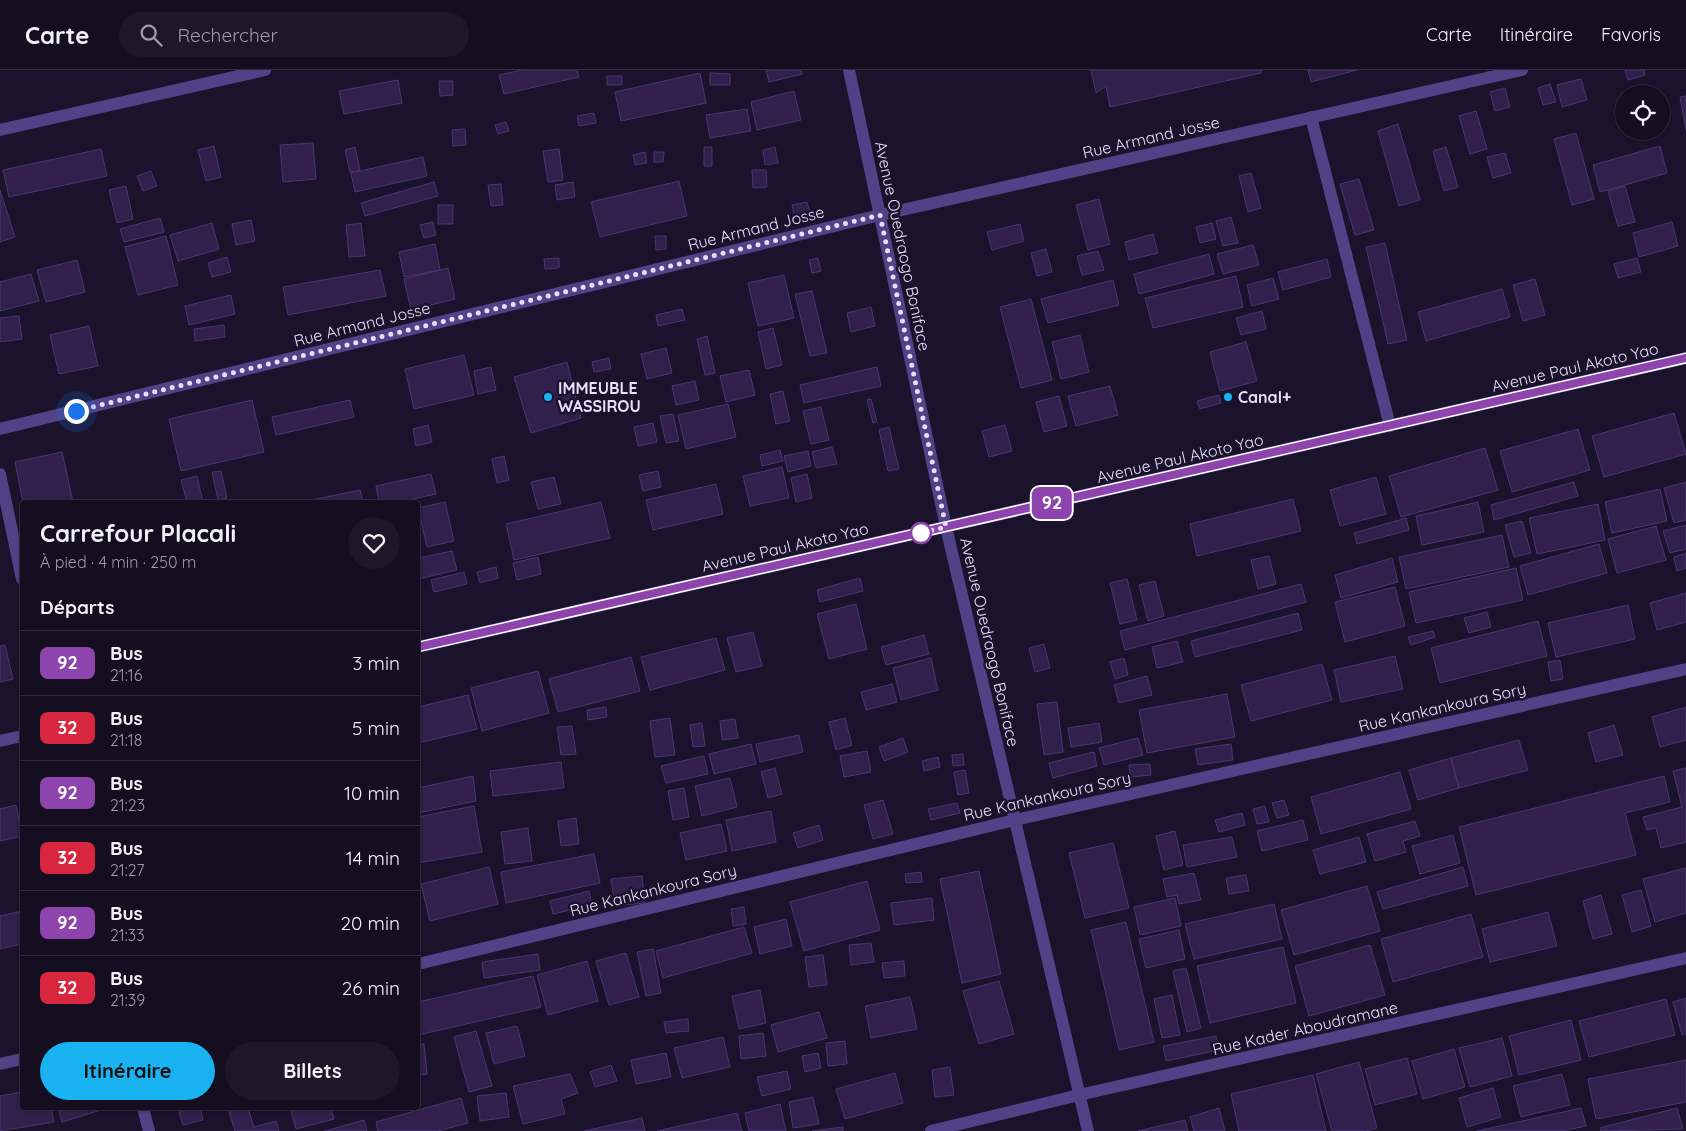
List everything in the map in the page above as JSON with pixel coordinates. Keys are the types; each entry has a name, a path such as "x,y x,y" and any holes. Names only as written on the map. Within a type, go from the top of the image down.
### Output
{"street":[{"path":"0,130 265,70"},
{"name":"Avenue Ouedraogo Boniface","path":"849,70 946,527 1088,1131"},
{"name":"Rue Armand Josse","path":"0,430 880,215 1522,70"},
{"path":"1311,117 1390,426"},
{"name":"Avenue Paul Akoto Yao","path":"420,647 1686,358"},
{"path":"0,474 20,570"},
{"name":"Rue Kankankoura Sory","path":"420,964 1015,820 1686,669"},
{"path":"0,741 20,736"},
{"name":"Rue Kader Aboudramane","path":"931,1131 1079,1095 1686,958"},
{"path":"0,1064 20,1059"},
{"path":"144,1110 149,1131"}],"building":[{"path":"522,70 577,70 579,77 504,94 499,75"},
{"path":"766,70 801,70 802,74 769,82"},
{"path":"1091,70 1261,70 1261,73 1110,107 1106,86 1096,93"},
{"path":"1308,70 1357,70 1311,82"},
{"path":"1625,70 1644,70 1645,75 1628,80"},
{"path":"700,73 706,103 621,121 615,92"},
{"path":"710,73 730,74 730,85 710,85"},
{"path":"607,76 622,76 622,85 607,85"},
{"path":"1581,79 1587,100 1562,107 1557,85"},
{"path":"398,80 402,103 344,114 339,91"},
{"path":"439,81 453,81 453,95 440,96"},
{"path":"1550,84 1556,102 1543,105 1538,88"},
{"path":"1505,88 1510,107 1495,111 1490,92"},
{"path":"794,91 801,120 757,130 751,102"},
{"path":"1686,96 1686,130 1680,97"},
{"path":"747,109 751,131 710,138 706,115"},
{"path":"1476,111 1487,149 1470,154 1459,116"},
{"path":"594,113 596,123 579,126 577,116"},
{"path":"506,122 509,131 498,134 495,125"},
{"path":"1398,124 1420,200 1399,206 1378,131"},
{"path":"465,129 466,145 453,146 452,130"},
{"path":"1576,133 1594,199 1572,205 1554,139"},
{"path":"313,143 316,179 283,182 280,145"},
{"path":"214,146 221,177 206,181 198,150"},
{"path":"1660,146 1667,173 1600,192 1593,165"},
{"path":"355,147 360,170 350,172 345,150"},
{"path":"704,147 712,147 712,166 704,166"},
{"path":"775,147 778,163 765,165 763,150"},
{"path":"1446,147 1458,187 1444,191 1433,151"},
{"path":"101,149 107,176 9,197 3,170"},
{"path":"559,149 563,180 548,182 543,151"},
{"path":"645,152 647,163 635,165 633,155"},
{"path":"654,152 664,152 663,162 654,162"},
{"path":"1505,153 1511,173 1493,178 1487,157"},
{"path":"423,157 427,176 355,192 351,173"},
{"path":"752,170 766,170 767,187 753,188"},
{"path":"151,171 157,186 143,191 137,176"},
{"path":"1251,173 1261,208 1248,212 1239,176"},
{"path":"1359,179 1374,230 1355,235 1340,184"},
{"path":"679,181 687,216 600,237 591,202"},
{"path":"434,182 438,196 365,216 361,203"},
{"path":"573,182 575,197 557,200 555,185"},
{"path":"501,184 503,205 491,206 488,185"},
{"path":"126,186 133,219 117,223 109,190"},
{"path":"1625,186 1635,222 1618,226 1608,191"},
{"path":"0,190 15,237 0,242"},
{"path":"1099,199 1110,244 1088,250 1076,205"},
{"path":"807,202 810,212 794,215 792,205"},
{"path":"438,205 453,205 453,224 438,224"},
{"path":"1231,217 1238,243 1223,246 1216,221"},
{"path":"160,218 164,232 124,242 120,229"},
{"path":"251,220 255,241 236,245 232,224"},
{"path":"433,222 436,235 424,238 420,225"},
{"path":"1672,222 1678,246 1639,257 1633,233"},
{"path":"212,223 219,249 178,261 170,235"},
{"path":"361,223 365,256 349,257 346,225"},
{"path":"1212,223 1216,239 1200,243 1196,227"},
{"path":"1020,224 1024,241 992,250 987,232"},
{"path":"1153,234 1158,253 1129,260 1125,242"},
{"path":"166,236 178,285 138,295 125,247"},
{"path":"655,236 666,236 666,249 656,250"},
{"path":"1385,243 1407,340 1388,344 1366,247"},
{"path":"435,244 440,270 404,277 399,252"},
{"path":"1253,245 1259,265 1223,274 1217,254"},
{"path":"1046,249 1052,272 1037,276 1031,253"},
{"path":"1098,251 1104,270 1082,275 1077,256"},
{"path":"1209,254 1214,274 1139,294 1134,274"},
{"path":"227,257 231,272 212,277 208,263"},
{"path":"559,258 559,268 545,269 544,259"},
{"path":"818,258 821,271 812,273 809,260"},
{"path":"1637,258 1641,272 1618,278 1614,264"},
{"path":"1327,259 1331,277 1283,290 1278,272"},
{"path":"77,260 85,292 46,302 37,270"},
{"path":"448,268 455,299 411,310 404,279"},
{"path":"380,270 386,296 288,315 283,287"},
{"path":"31,274 39,301 0,311 0,282"},
{"path":"784,275 794,318 758,326 748,283"},
{"path":"1236,276 1243,307 1153,328 1145,298"},
{"path":"1273,278 1279,299 1252,306 1247,285"},
{"path":"1535,279 1545,315 1523,321 1513,285"},
{"path":"1113,280 1119,305 1048,323 1041,299"},
{"path":"1502,289 1510,317 1426,341 1418,312"},
{"path":"812,291 827,353 810,356 795,294"},
{"path":"231,295 235,314 189,325 185,306"},
{"path":"1031,299 1052,380 1021,388 1000,307"},
{"path":"871,307 875,326 851,332 847,313"},
{"path":"682,309 685,320 658,326 656,315"},
{"path":"1262,311 1266,329 1241,335 1236,318"},
{"path":"19,316 22,339 0,342 0,318"},
{"path":"224,325 225,337 195,341 194,329"},
{"path":"89,326 98,366 59,374 50,335"},
{"path":"773,328 782,365 766,369 758,332"},
{"path":"1080,335 1089,372 1061,379 1052,342"},
{"path":"707,336 715,373 705,375 697,339"},
{"path":"1246,342 1257,381 1220,391 1210,352"},
{"path":"666,348 672,373 647,379 641,354"},
{"path":"464,355 474,395 414,409 405,369"},
{"path":"609,358 611,369 594,372 592,362"},
{"name":"IMMEUBLE WASSIROU","path":"567,362 581,418 531,433 514,377"},
{"path":"491,367 496,390 478,394 474,371"},
{"path":"877,367 881,386 804,403 800,385"},
{"path":"749,370 755,395 726,402 720,376"},
{"path":"695,381 699,400 676,405 672,386"},
{"path":"1110,386 1118,415 1076,426 1068,396"},
{"path":"783,391 790,421 776,424 770,394"},
{"path":"1219,395 1221,403 1200,409 1197,401"},
{"path":"1059,396 1067,426 1044,432 1036,402"},
{"path":"871,399 877,422 873,423 867,400"},
{"path":"252,400 264,452 181,471 169,419"},
{"path":"350,400 354,417 276,435 272,417"},
{"path":"728,404 736,437 686,449 678,415"},
{"path":"821,407 829,440 811,444 803,411"},
{"path":"1674,413 1686,454 1604,477 1592,436"},
{"path":"673,414 679,441 666,443 660,416"},
{"path":"653,423 657,442 638,446 634,427"},
{"path":"428,425 432,442 416,446 413,429"},
{"path":"1005,425 1012,451 989,457 982,431"},
{"path":"889,427 899,469 888,471 879,430"},
{"path":"1578,429 1590,470 1512,492 1500,451"},
{"path":"832,447 837,464 816,468 812,452"},
{"path":"1485,448 1498,490 1401,517 1389,476"},
{"path":"780,450 783,461 762,466 760,455"},
{"path":"808,451 811,466 788,472 784,456"},
{"path":"62,452 73,500 23,500 15,462"},
{"path":"504,456 509,480 497,483 492,459"},
{"path":"782,467 789,498 750,506 743,476"},
{"path":"221,471 227,498 218,500 212,472"},
{"path":"658,471 661,487 643,491 639,475"},
{"path":"431,474 436,494 409,500 379,500 376,486"},
{"path":"807,474 812,498 796,502 791,478"},
{"path":"197,476 203,500 186,500 181,480"},
{"path":"554,477 561,504 538,509 531,482"},
{"path":"1376,477 1386,514 1340,526 1330,490"},
{"path":"1574,482 1578,496 1494,520 1491,505"},
{"path":"1686,482 1686,520 1674,523 1664,488"},
{"path":"716,484 723,514 653,530 646,500"},
{"path":"1660,489 1667,521 1612,533 1605,502"},
{"path":"360,490 362,500 312,500"},
{"path":"1293,499 1301,531 1197,556 1190,524"},
{"path":"445,502 454,541 427,547 420,517 420,508"},
{"path":"601,502 610,538 514,560 506,524"},
{"path":"1478,502 1484,532 1422,545 1416,516"},
{"path":"1598,504 1605,540 1537,554 1529,518"},
{"path":"1406,518 1409,530 1357,544 1354,533"},
{"path":"1522,521 1531,553 1514,557 1505,525"},
{"path":"1686,525 1686,549 1670,553 1663,531"},
{"path":"1656,526 1666,560 1617,573 1608,539"},
{"path":"1502,535 1509,567 1406,589 1399,557"},
{"path":"1599,544 1607,573 1528,595 1520,566"},
{"path":"452,551 457,570 420,579 420,558"},
{"path":"1686,553 1686,568 1677,571 1674,557"},
{"path":"1269,556 1276,584 1258,589 1251,560"},
{"path":"538,557 541,574 517,580 513,563"},
{"path":"1392,558 1398,582 1341,598 1335,575"},
{"path":"496,567 498,578 480,583 477,572"},
{"path":"1516,568 1523,600 1416,623 1409,592"},
{"path":"464,572 467,584 434,592 431,580"},
{"path":"860,578 863,591 820,602 817,590"},
{"path":"1127,579 1137,620 1120,624 1110,583"},
{"path":"1155,581 1164,616 1148,621 1139,585"},
{"path":"1301,584 1306,602 1125,650 1120,631"},
{"path":"1395,587 1405,626 1345,642 1335,602"},
{"path":"1686,593 1686,622 1657,630 1650,603"},
{"path":"856,604 867,649 829,659 817,614"},
{"path":"1628,605 1635,639 1556,657 1548,623"},
{"path":"1487,612 1491,627 1469,633 1464,618"},
{"path":"1298,613 1302,630 1195,657 1191,641"},
{"path":"1538,621 1547,656 1440,683 1431,648"},
{"path":"1433,631 1435,637 1411,645 1408,637"},
{"path":"753,632 762,666 736,672 727,638"},
{"path":"924,635 929,654 886,665 881,647"},
{"path":"716,638 725,670 650,690 641,657"},
{"path":"1177,641 1183,662 1157,668 1152,647"},
{"path":"1044,644 1050,668 1035,672 1029,648"},
{"path":"5,645 13,679 0,682 0,646"},
{"path":"1395,656 1403,689 1341,702 1334,670"},
{"path":"631,657 640,691 558,712 549,679"},
{"path":"931,658 938,690 901,700 893,668"},
{"path":"1124,658 1128,675 1115,679 1110,662"},
{"path":"1560,660 1563,679 1551,681 1548,662"},
{"path":"1322,664 1332,700 1251,721 1241,685"},
{"path":"538,671 549,713 482,731 471,688"},
{"path":"1147,676 1152,695 1119,703 1114,685"},
{"path":"892,684 897,702 866,710 861,692"},
{"path":"1227,694 1235,737 1147,753 1139,710"},
{"path":"468,695 477,729 420,743 420,707"},
{"path":"1057,702 1063,752 1044,755 1037,704"},
{"path":"606,707 607,717 588,720 587,710"},
{"path":"1686,707 1686,740 1660,747 1652,717"},
{"path":"670,718 675,755 655,757 650,721"},
{"path":"845,718 852,745 836,750 829,722"},
{"path":"735,719 738,738 722,740 720,721"},
{"path":"702,723 705,746 693,747 690,725"},
{"path":"1099,723 1102,742 1071,747 1068,728"},
{"path":"1614,725 1623,755 1596,762 1588,733"},
{"path":"572,726 576,754 561,755 557,727"},
{"path":"799,735 803,752 760,762 756,744"},
{"path":"903,738 908,752 884,761 879,747"},
{"path":"1138,738 1143,755 1104,765 1099,748"},
{"path":"1519,740 1528,770 1459,788 1451,758"},
{"path":"751,744 756,764 714,774 709,754"},
{"path":"1231,744 1233,760 1198,765 1195,749"},
{"path":"867,751 871,772 844,777 840,756"},
{"path":"1094,752 1097,766 1053,778 1049,763"},
{"path":"963,754 964,765 953,766 952,755"},
{"path":"704,756 708,774 666,783 661,766"},
{"path":"938,757 940,767 924,771 922,761"},
{"path":"1451,758 1459,788 1418,800 1409,770"},
{"path":"561,762 564,788 493,796 490,771"},
{"path":"1150,764 1151,775 1130,777 1129,765"},
{"path":"775,768 782,794 768,798 761,772"},
{"path":"1686,768 1686,842 1661,848 1656,828 1647,830 1643,817 1682,807 1673,771"},
{"path":"965,770 969,793 958,795 954,772"},
{"path":"1400,772 1411,809 1321,834 1311,797"},
{"path":"473,776 476,801 420,813 420,788"},
{"path":"1664,776 1670,802 1625,813 1636,855 1476,895 1459,827"},
{"path":"730,778 737,807 702,816 695,786"},
{"path":"684,788 689,817 673,820 668,791"},
{"path":"883,800 893,834 873,839 864,805"},
{"path":"1284,800 1289,815 1277,818 1272,803"},
{"path":"957,803 960,813 931,820 928,809"},
{"path":"16,805 20,836 0,841 0,809"},
{"path":"474,806 482,852 420,863 420,817"},
{"path":"1265,806 1269,822 1257,824 1253,809"},
{"path":"771,811 776,842 732,851 726,820"},
{"path":"1242,813 1245,825 1219,832 1215,820"},
{"path":"576,818 579,844 561,846 558,821"},
{"path":"1303,820 1308,840 1262,851 1257,831"},
{"path":"1415,821 1420,836 1403,841 1406,852 1375,861 1367,834"},
{"path":"721,824 727,851 686,860 680,833"},
{"path":"819,825 823,840 798,848 793,833"},
{"path":"528,828 532,861 505,864 501,832"},
{"path":"1175,831 1183,865 1164,870 1156,836"},
{"path":"1453,835 1460,863 1420,874 1412,846"},
{"path":"1232,837 1237,857 1187,867 1183,845"},
{"path":"1359,837 1366,862 1320,874 1313,850"},
{"path":"1113,843 1129,908 1085,918 1069,853"},
{"path":"594,854 600,883 506,903 501,872"},
{"path":"489,867 498,904 430,921 421,884"},
{"path":"1463,867 1468,886 1383,909 1377,892"},
{"path":"1686,868 1686,913 1655,922 1643,879"},
{"path":"979,871 1001,974 962,983 940,879"},
{"path":"921,872 922,882 906,883 905,874"},
{"path":"1194,873 1201,900 1179,904 1177,895 1167,897 1163,879"},
{"path":"1246,875 1249,891 1229,894 1226,878"},
{"path":"642,876 645,903 615,906 611,879"},
{"path":"867,881 880,930 804,951 790,902"},
{"path":"1367,886 1380,931 1294,955 1281,910"},
{"path":"1641,890 1651,926 1632,932 1622,895"},
{"path":"589,891 592,905 553,914 550,901"},
{"path":"1601,895 1612,934 1593,939 1583,901"},
{"path":"932,898 934,920 894,925 891,903"},
{"path":"1175,898 1181,926 1140,935 1134,907"},
{"path":"1274,904 1282,939 1194,959 1185,924"},
{"path":"744,907 746,924 733,926 731,909"},
{"path":"20,911 20,944 0,949 0,916"},
{"path":"1548,912 1557,946 1490,962 1482,929"},
{"path":"1471,914 1483,957 1393,982 1381,939"},
{"path":"786,919 792,946 760,954 754,927"},
{"path":"1126,922 1154,1042 1119,1050 1091,930"},
{"path":"744,927 752,953 663,978 656,951"},
{"path":"1179,930 1185,959 1146,968 1139,939"},
{"path":"871,943 874,962 851,965 849,945"},
{"path":"1370,945 1385,995 1309,1016 1295,966"},
{"path":"1283,947 1296,1003 1210,1023 1197,966"},
{"path":"653,949 661,993 646,996 637,952"},
{"path":"626,953 639,997 609,1005 596,961"},
{"path":"538,954 540,970 484,978 482,962"},
{"path":"823,955 827,985 809,987 805,957"},
{"path":"587,961 598,1001 548,1015 537,975"},
{"path":"904,961 905,976 884,978 882,963"},
{"path":"1186,968 1201,1028 1187,1032 1173,971"},
{"path":"533,976 541,1007 420,1035 420,1002"},
{"path":"999,981 1014,1034 979,1044 963,991"},
{"path":"760,990 766,1023 739,1029 732,996"},
{"path":"1172,995 1180,1035 1162,1038 1154,999"},
{"path":"910,997 917,1029 871,1038 865,1006"},
{"path":"1686,998 1686,1034 1682,1035 1673,1002"},
{"path":"1666,999 1675,1035 1589,1057 1579,1021"},
{"path":"819,1012 827,1038 778,1052 771,1025"},
{"path":"688,1019 689,1031 666,1033 664,1022"},
{"path":"1571,1020 1581,1060 1519,1075 1509,1036"},
{"path":"517,1026 525,1056 494,1064 486,1033"},
{"path":"476,1031 492,1086 469,1092 454,1037"},
{"path":"763,1033 766,1056 741,1059 739,1036"},
{"path":"1216,1036 1219,1050 1166,1061 1163,1046"},
{"path":"723,1037 730,1067 682,1078 674,1048"},
{"path":"1502,1038 1512,1076 1470,1087 1459,1048"},
{"path":"845,1041 847,1064 828,1066 826,1043"},
{"path":"420,1044 424,1044 427,1074 420,1075"},
{"path":"1454,1049 1465,1087 1423,1099 1412,1061"},
{"path":"666,1053 671,1077 636,1084 631,1060"},
{"path":"818,1053 821,1068 805,1072 802,1056"},
{"path":"1407,1058 1417,1094 1375,1105 1365,1069"},
{"path":"1686,1060 1686,1102 1596,1119 1588,1079"},
{"path":"1359,1062 1377,1128 1366,1131 1332,1131 1316,1074"},
{"path":"611,1065 617,1081 595,1087 590,1072"},
{"path":"950,1067 954,1095 935,1097 932,1070"},
{"path":"787,1071 791,1089 762,1096 757,1077"},
{"path":"895,1073 903,1103 845,1119 836,1089"},
{"path":"570,1074 578,1093 561,1099 565,1114 523,1124 513,1086"},
{"path":"1562,1074 1570,1105 1521,1117 1513,1086"},
{"path":"1313,1075 1326,1131 1239,1131 1231,1094"},
{"path":"1493,1088 1501,1117 1467,1127 1459,1098"},
{"path":"20,1092 20,1110 51,1110 54,1122 0,1131 0,1096"},
{"path":"506,1093 509,1117 480,1121 477,1096"},
{"path":"813,1097 819,1124 793,1128 789,1102"},
{"path":"461,1098 468,1123 438,1131 378,1131 376,1122"},
{"path":"780,1104 786,1131 749,1131 745,1113"},
{"path":"1219,1108 1225,1131 1194,1131 1190,1117"},
{"path":"1581,1108 1586,1126 1562,1131 1477,1131"},
{"path":"1677,1108 1683,1129 1601,1131 1600,1128"},
{"path":"59,1110 101,1110 62,1122"},
{"path":"200,1110 203,1120 183,1125 179,1112"},
{"path":"229,1110 249,1110 254,1127 276,1121 279,1131 235,1131"},
{"path":"291,1110 332,1110 334,1119 296,1129"},
{"path":"737,1113 742,1131 657,1131"},
{"path":"642,1118 645,1131 584,1131"},
{"path":"364,1120 367,1131 325,1131"},
{"path":"1185,1120 1188,1131 1138,1131"},
{"path":"843,1127 843,1131 812,1131"}],"bus line":[{"name":"92","path":"420,647 1686,358"}],"place":[{"name":"IMMEUBLE WASSIROU","path":"548,397"},
{"name":"Canal+","path":"1228,397"}],"route":[{"path":"76,411 880,215 946,527 916,534 921,533"}]}
